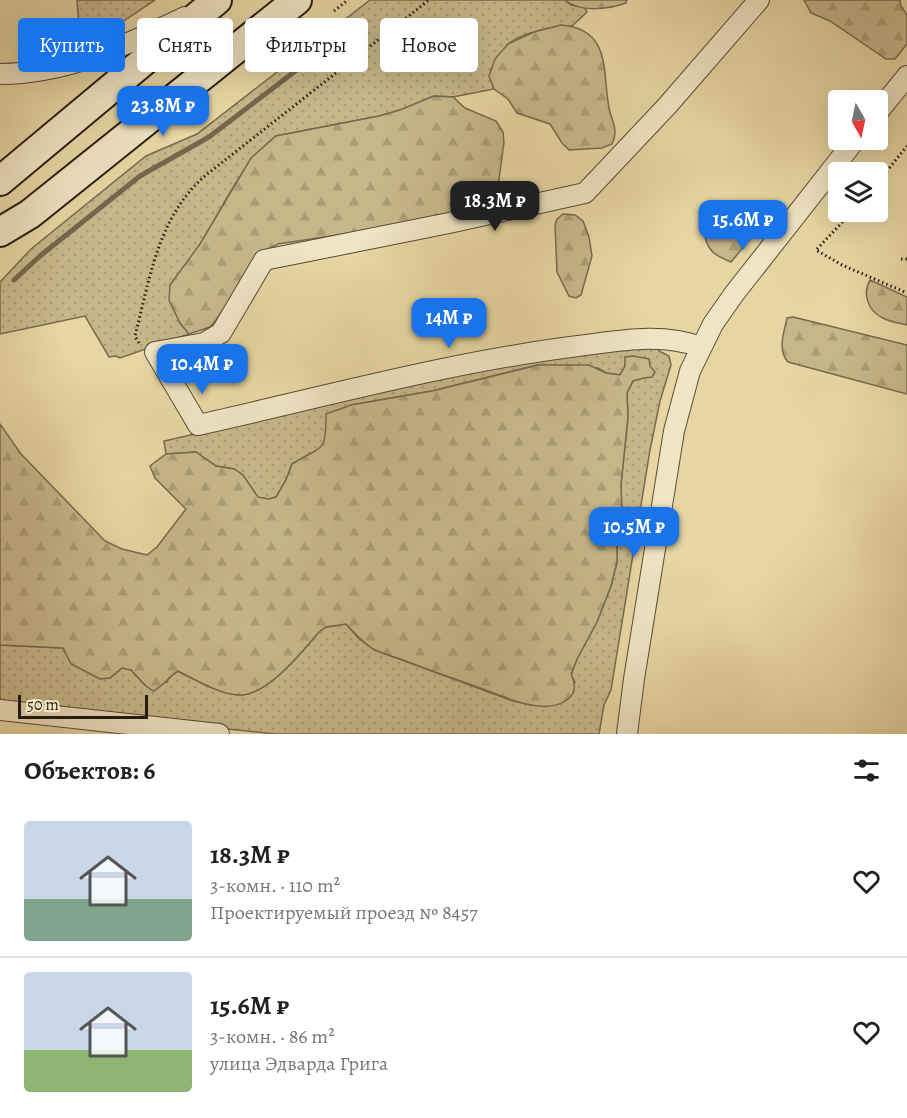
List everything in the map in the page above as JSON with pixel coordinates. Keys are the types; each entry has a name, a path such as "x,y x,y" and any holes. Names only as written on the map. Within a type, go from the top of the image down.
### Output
{"main road":[{"path":"0,232 30,214 297,0"},
{"path":"0,181 215,2"}],"street":[{"path":"700,346 674,339 656,339 540,351 435,371 198,425 155,352 204,343 220,333 264,260 449,224 585,193 667,106 759,0"},
{"path":"0,74 53,68 91,58 215,2"},
{"path":"888,100 907,76"},
{"path":"627,734 674,431 684,390 700,346 734,294 847,150"},
{"path":"0,710 219,734"}],"path":[{"path":"334,11 348,0"},
{"path":"155,352 142,348 135,336 160,243 166,226 182,199 206,175 429,0"},
{"path":"888,170 907,146"},
{"path":"843,222 816,250 842,265 907,293"},
{"path":"901,259 907,259"}],"green space":[{"path":"77,0 155,0 125,20 125,18 78,18"},
{"path":"370,0 565,0 571,5 585,7 587,12 572,26 539,30 509,43 490,76 494,89 453,97 434,96 379,116 276,136 243,172 198,249 170,285 180,323 189,334 120,358 109,357 85,316 0,334 0,282 31,249 146,156 197,134 277,72 368,72 368,18 347,18"},
{"path":"565,0 627,0 626,3 619,5 594,9 578,7"},
{"path":"804,0 900,0 907,15 907,44 895,59 886,59 830,21 811,13"},
{"path":"561,25 577,28 589,35 602,54 609,108 615,130 612,144 602,148 569,150 550,124 517,113 508,99 494,89 489,76 495,59 508,44 534,32"},
{"path":"434,96 453,97 465,108 496,121 503,132 504,142 498,187 491,198 473,208 438,220 278,244 265,251 257,260 210,327 189,334 180,323 169,300 170,285 200,244 251,158 276,136 379,116"},
{"path":"740,207 756,232 731,262 714,253 705,237 717,215 726,209"},
{"path":"563,214 575,215 583,221 589,237 592,256 581,295 576,298 569,296 557,272 555,225 557,219"},
{"path":"870,280 907,297 907,325 886,319 870,307 867,291"},
{"path":"793,317 907,345 907,394 788,362 783,352 782,341 787,318"},
{"path":"659,347 659,351 669,356 671,365 660,401 650,450 611,690 604,705 599,734 276,734 0,705 0,645 63,648 66,654 110,678 122,668 131,670 145,685 167,682 170,676 178,671 216,689 239,695 250,693 272,681 326,627 346,624 359,639 375,650 513,701 546,706 575,682 571,675 577,659 597,622 611,586 617,562 617,538 622,517 621,484 628,417 627,393 633,381 644,377 625,366 620,375 606,373 598,368 538,365 432,391 351,405 321,448 292,464 276,497 269,499 258,498 243,475 234,469 216,466 196,452 166,454 164,441 458,374 576,354"},
{"path":"625,357 649,359 650,366 655,372 652,377 633,381 627,393 628,417 621,484 622,517 617,538 617,562 611,586 597,622 571,674 574,684 573,693 568,699 558,704 546,706 520,702 380,652 365,643 346,624 326,627 272,681 250,693 239,695 216,689 178,671 153,691 131,670 122,668 110,678 100,679 71,664 63,648 0,645 0,424 21,454 105,541 122,549 147,555 157,547 186,509 155,478 150,466 166,454 196,452 216,466 234,469 243,475 258,497 269,499 276,497 292,464 321,447 325,436 326,414 351,405 432,391 538,365 589,365 606,373 620,375 625,366"}],"waterway":[{"path":"14,280 40,256 140,176 209,137 294,72"}]}
